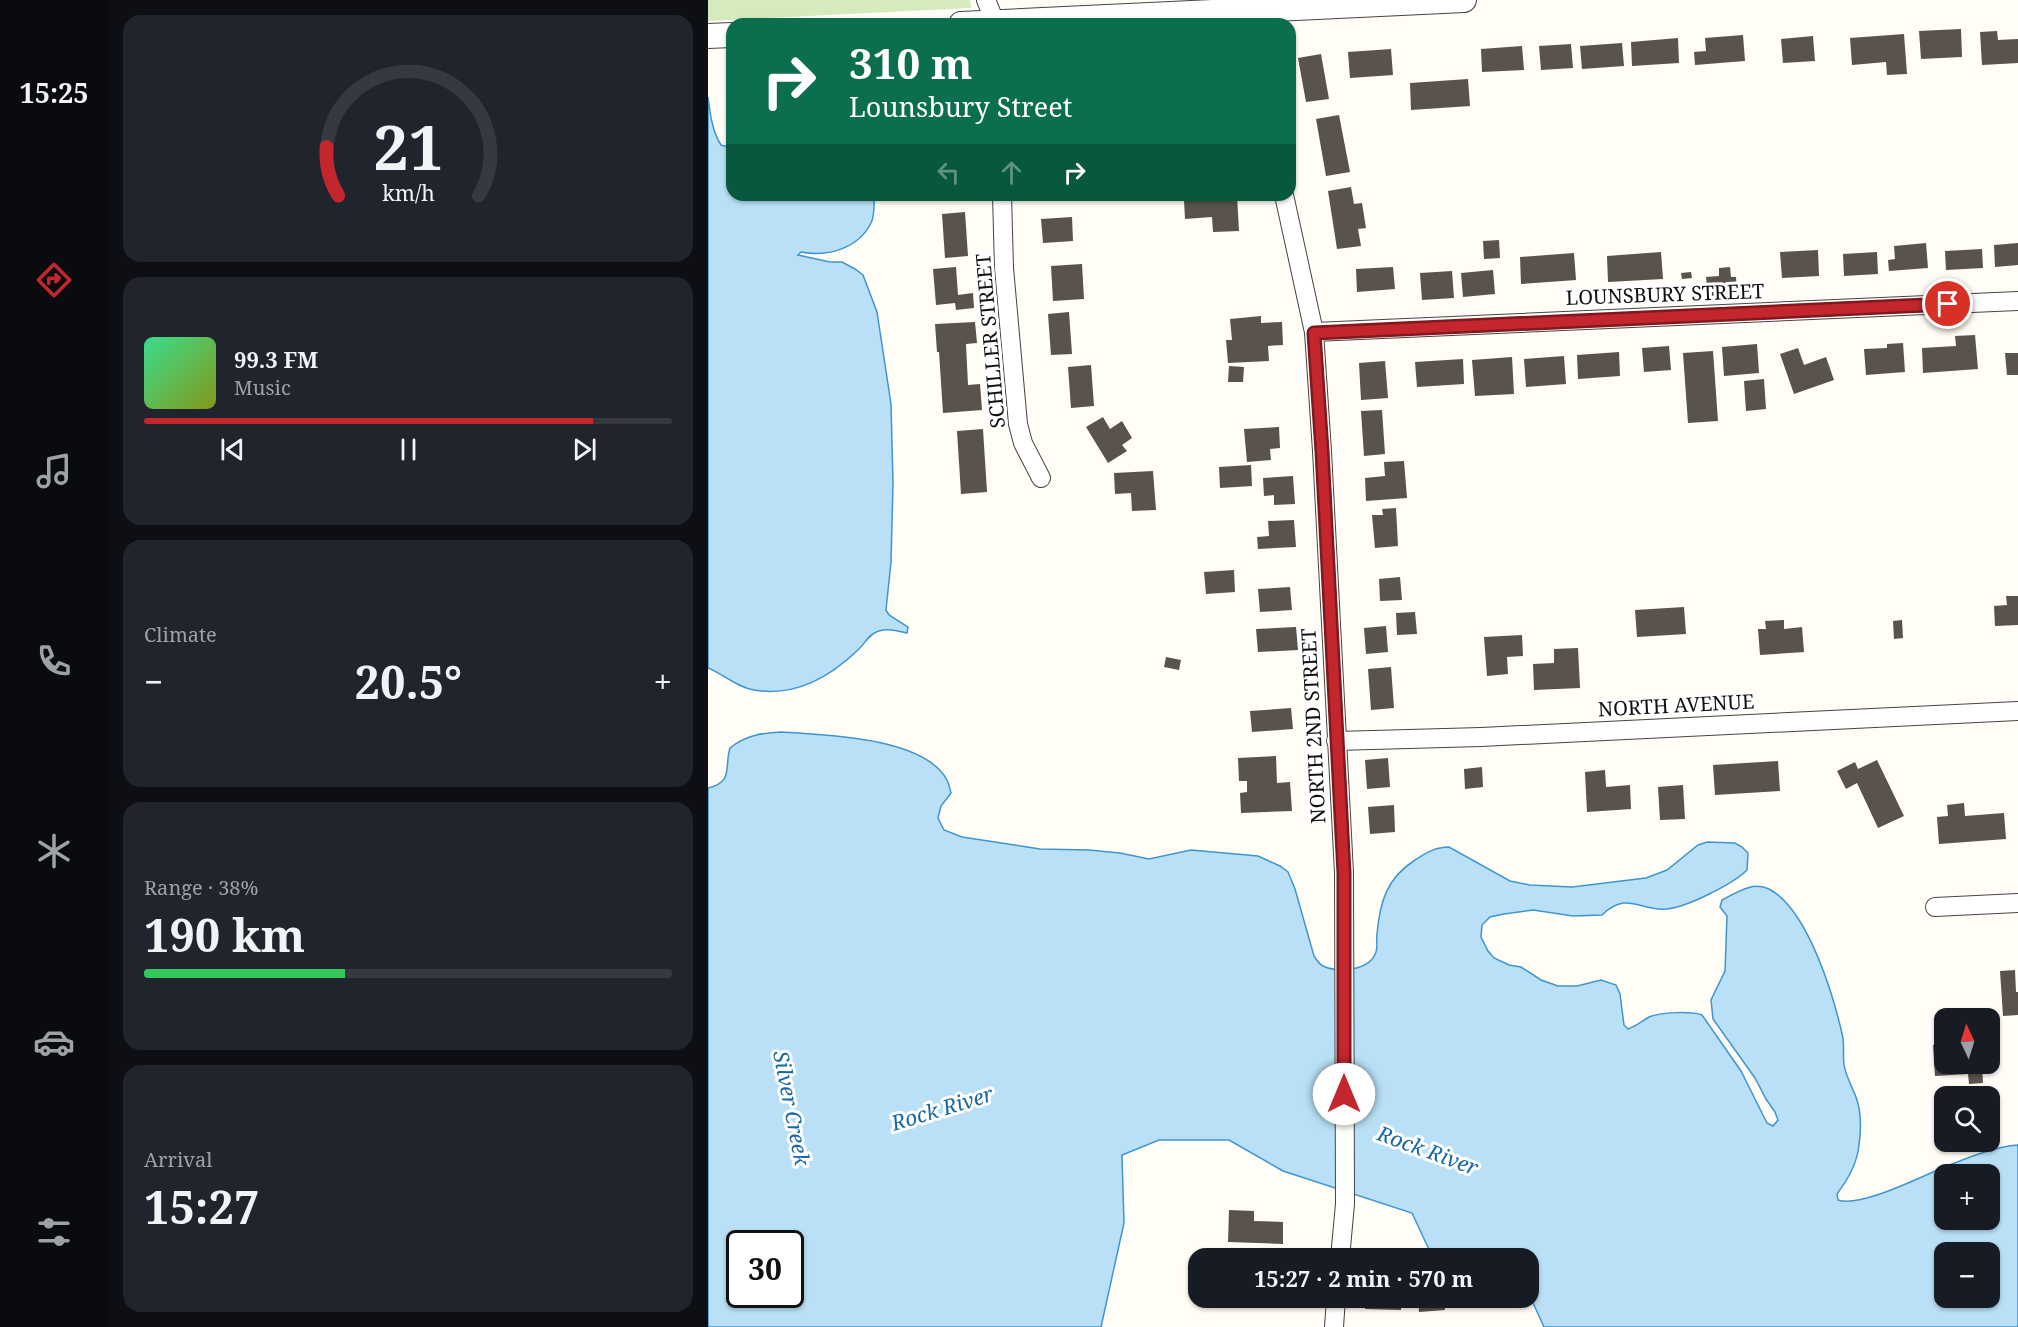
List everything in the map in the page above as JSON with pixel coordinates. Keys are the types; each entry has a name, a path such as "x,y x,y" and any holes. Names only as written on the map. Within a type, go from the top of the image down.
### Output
{"street":[{"path":"986,0 994,18"},
{"path":"1099,18 1464,0"},
{"path":"708,36 726,35"},
{"name":"SCHILLER STREET","path":"1002,201 1004,268 1018,424 1023,444 1041,478"},
{"name":"NORTH 2ND STREET","path":"1285,201 1314,333 1322,451 1344,873 1345,1204 1341,1248"},
{"name":"LOUNSBURY STREET","path":"1314,333 2018,301"},
{"name":"NORTH AVENUE","path":"1336,741 1481,737 2018,711"},
{"path":"1935,907 2018,903"},
{"path":"1334,1327 1335,1308"}],"green space":[{"path":"708,0 970,0 971,8 726,18 726,20 708,21"}],"water":[{"path":"708,97 715,134 721,145 726,146 726,201 874,201 872,220 865,232 850,245 831,252 801,252 798,255 830,262 842,262 855,269 863,275 877,312 891,404 893,483 891,562 886,610 889,615 908,627 907,633 889,630 876,632 848,659 824,676 811,683 784,690 748,689 708,668"},
{"path":"782,732 847,737 896,747 918,755 935,766 947,780 951,793 941,806 938,818 944,830 962,837 1040,849 1089,850 1149,859 1191,850 1258,856 1288,872 1314,956 1319,963 1329,968 1345,970 1361,967 1373,958 1377,950 1380,911 1391,883 1405,867 1435,849 1449,847 1510,881 1530,885 1572,887 1646,878 1667,870 1698,845 1707,842 1735,843 1748,853 1747,870 1721,888 1686,904 1658,909 1627,903 1619,904 1602,915 1573,916 1533,910 1504,914 1490,917 1482,925 1481,937 1494,958 1509,965 1521,967 1541,980 1558,986 1577,986 1601,980 1616,985 1620,994 1624,1025 1628,1029 1649,1017 1661,1014 1702,1015 1741,1071 1767,1123 1773,1126 1778,1120 1775,1112 1755,1078 1713,1019 1711,1000 1725,971 1727,916 1720,907 1722,900 1739,891 1756,886 1769,889 1783,899 1807,934 1826,978 1843,1038 1845,1069 1858,1105 1860,1140 1858,1152 1845,1183 1837,1194 1838,1200 1848,1201 1877,1195 1934,1171 1934,1230 2000,1230 2000,1164 1952,1164 1986,1152 2000,1152 2000,1148 2018,1145 2018,1327 1544,1327 1535,1308 1539,1308 1539,1248 1428,1248 1412,1213 1283,1171 1229,1140 1159,1140 1122,1155 1124,1223 1101,1327 708,1327 708,788 722,782 725,778 730,748 748,737"}],"building":[{"path":"1961,29 1962,57 1921,59 1919,31"},
{"path":"1997,31 1998,40 2018,39 2018,63 1982,65 1980,32"},
{"path":"1904,34 1907,74 1887,75 1886,62 1852,65 1850,38"},
{"path":"1743,35 1745,61 1695,65 1694,52 1706,51 1705,38"},
{"path":"1813,36 1815,61 1783,63 1781,39"},
{"path":"1678,38 1679,63 1632,66 1631,42"},
{"path":"1622,43 1624,66 1582,69 1580,46"},
{"path":"1571,44 1573,68 1541,70 1539,46"},
{"path":"1522,46 1524,70 1482,72 1481,49"},
{"path":"1391,49 1393,75 1350,78 1348,52"},
{"path":"1321,54 1329,99 1306,102 1298,58"},
{"path":"1468,79 1470,106 1411,110 1410,83"},
{"path":"1339,115 1350,172 1326,176 1316,119"},
{"path":"1351,187 1354,204 1362,203 1366,228 1358,229 1361,246 1337,249 1328,191"},
{"path":"1184,201 1237,201 1239,231 1213,232 1212,217 1185,219"},
{"path":"965,212 968,256 945,258 942,214"},
{"path":"1072,217 1073,241 1043,243 1041,219"},
{"path":"1499,240 1500,258 1484,259 1483,241"},
{"path":"1926,243 1928,268 1889,271 1888,260 1895,259 1894,246"},
{"path":"2018,243 2018,265 1995,267 1994,245"},
{"path":"1982,249 1983,268 1946,270 1945,251"},
{"path":"1818,250 1819,276 1782,278 1780,252"},
{"path":"1661,252 1663,279 1608,282 1607,256"},
{"path":"1877,252 1878,274 1844,276 1843,254"},
{"path":"1574,253 1576,280 1521,284 1520,257"},
{"path":"1082,264 1084,299 1053,301 1051,266"},
{"path":"956,267 958,295 973,293 974,308 956,310 955,303 936,305 933,269"},
{"path":"1393,267 1395,289 1357,292 1356,269"},
{"path":"1730,267 1731,277 1736,277 1737,294 1708,296 1706,277 1719,276 1719,268"},
{"path":"1493,270 1495,294 1463,297 1461,273"},
{"path":"1452,271 1454,298 1422,300 1420,273"},
{"path":"1691,272 1692,278 1682,279 1681,273"},
{"path":"1069,312 1072,354 1051,355 1048,314"},
{"path":"1261,316 1261,323 1282,322 1283,345 1268,346 1269,361 1228,363 1226,340 1232,340 1230,319"},
{"path":"975,322 977,343 966,344 968,385 980,384 982,410 943,413 935,324"},
{"path":"1975,335 1978,369 1923,373 1922,348 1956,346 1955,336"},
{"path":"1903,343 1905,372 1866,375 1864,349 1887,348 1887,344"},
{"path":"1757,344 1759,373 1724,376 1722,347"},
{"path":"1669,346 1671,370 1644,372 1642,348"},
{"path":"1798,348 1804,365 1826,357 1834,380 1794,394 1780,354"},
{"path":"1713,351 1718,421 1688,423 1683,353"},
{"path":"1619,352 1620,376 1578,379 1577,355"},
{"path":"2005,353 2018,353 2018,375 2007,375"},
{"path":"1564,356 1566,384 1526,387 1524,359"},
{"path":"1512,357 1514,394 1475,396 1472,360"},
{"path":"1463,359 1464,384 1417,387 1415,362"},
{"path":"1385,361 1388,398 1361,400 1359,363"},
{"path":"1091,365 1094,406 1071,408 1068,367"},
{"path":"1229,366 1244,367 1243,382 1228,382"},
{"path":"1764,379 1766,409 1746,411 1744,381"},
{"path":"1382,410 1385,454 1364,456 1361,411"},
{"path":"1103,417 1110,429 1122,421 1132,438 1122,445 1127,451 1108,463 1086,427"},
{"path":"1279,427 1280,448 1270,449 1271,460 1247,462 1244,429"},
{"path":"983,429 987,492 961,494 957,431"},
{"path":"1404,461 1407,498 1366,501 1365,478 1385,476 1384,462"},
{"path":"1251,465 1252,486 1220,488 1219,467"},
{"path":"1153,471 1156,510 1132,511 1131,493 1115,494 1114,473"},
{"path":"1293,476 1295,504 1274,505 1274,495 1264,496 1263,478"},
{"path":"1396,508 1398,546 1375,548 1372,515 1383,515 1382,509"},
{"path":"1294,520 1296,547 1258,549 1257,537 1269,536 1268,521"},
{"path":"1234,570 1235,592 1206,594 1204,572"},
{"path":"1400,577 1402,600 1380,601 1379,579"},
{"path":"1290,587 1292,610 1260,612 1258,589"},
{"path":"2006,596 2018,596 2018,625 1995,626 1994,606 2007,605"},
{"path":"1684,607 1686,634 1637,637 1635,610"},
{"path":"1415,612 1417,634 1397,635 1396,613"},
{"path":"1784,620 1784,629 1802,627 1804,652 1760,655 1758,629 1766,629 1765,621"},
{"path":"1902,620 1903,638 1894,639 1893,621"},
{"path":"1386,626 1388,652 1366,654 1364,628"},
{"path":"1296,627 1298,650 1258,652 1256,629"},
{"path":"1522,635 1523,656 1507,657 1508,674 1487,676 1484,637"},
{"path":"1578,648 1580,688 1534,690 1533,664 1554,663 1554,649"},
{"path":"1166,657 1181,660 1179,670 1164,667"},
{"path":"1391,667 1394,708 1371,710 1368,669"},
{"path":"1291,708 1293,729 1252,732 1250,711"},
{"path":"1276,756 1277,783 1290,782 1292,811 1241,813 1240,793 1247,792 1247,781 1239,781 1238,758"},
{"path":"1388,758 1390,787 1367,789 1365,760"},
{"path":"1877,760 1904,816 1878,828 1857,783 1846,789 1837,771 1855,762 1858,769"},
{"path":"1778,761 1780,791 1715,795 1713,765"},
{"path":"1482,767 1483,787 1465,789 1464,769"},
{"path":"1605,770 1606,787 1630,785 1631,809 1587,812 1585,772"},
{"path":"1683,785 1685,819 1660,820 1658,787"},
{"path":"1964,803 1965,816 2004,813 2006,839 1939,844 1937,817 1948,816 1947,805"},
{"path":"1394,805 1395,832 1370,834 1368,807"},
{"path":"2015,970 2018,1015 2003,1016 2000,971"},
{"path":"1935,1074 1968,1074 1935,1076"},
{"path":"1968,1074 1983,1074 1983,1083 1969,1084"},
{"path":"1229,1210 1254,1211 1254,1221 1283,1222 1283,1244 1228,1242"},
{"path":"1401,1308 1401,1310 1365,1309"},
{"path":"1419,1308 1445,1308 1445,1310 1419,1312"}],"route":[{"path":"1344,1094 1344,873 1314,333 1948,304"}],"water label":[{"name":"Silver Creek","path":"792,1108"},
{"name":"Rock River","path":"942,1108"},
{"name":"Rock River","path":"1428,1150"}]}
